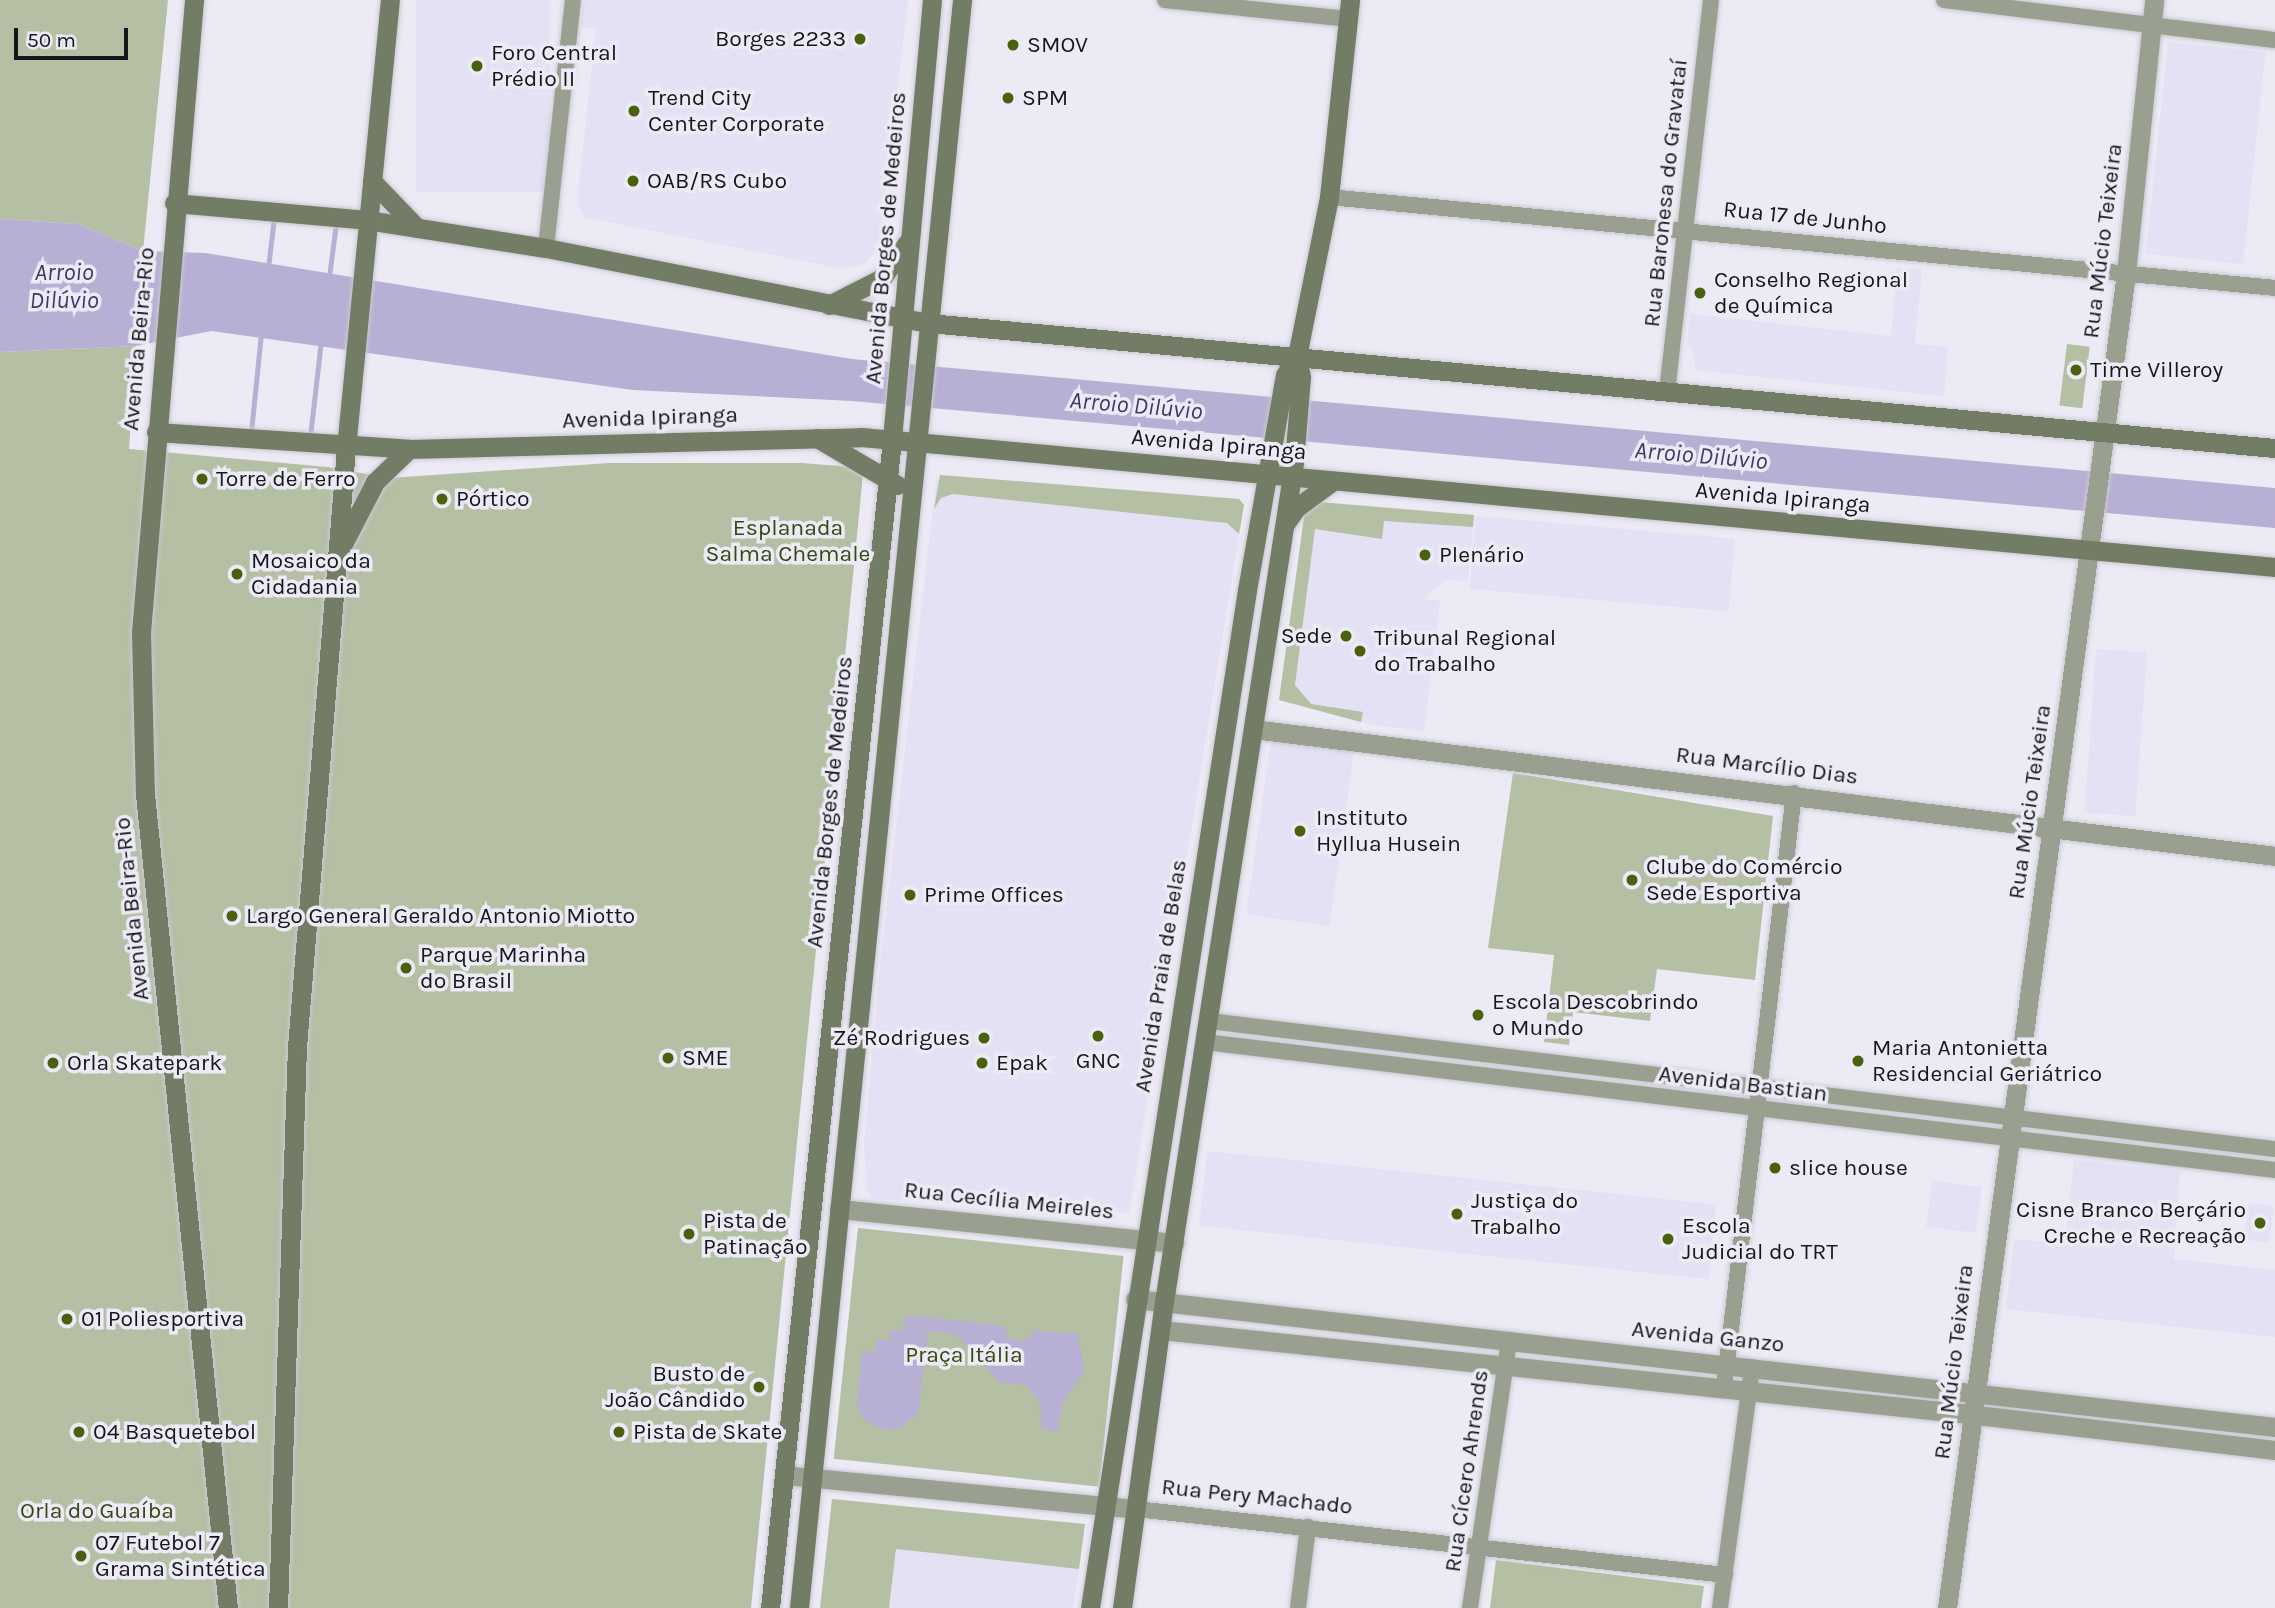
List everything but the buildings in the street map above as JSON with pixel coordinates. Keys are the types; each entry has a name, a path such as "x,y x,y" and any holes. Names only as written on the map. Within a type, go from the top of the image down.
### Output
{"main road":[{"name":"Avenida Beira-Rio","path":"194,0 158,391 141,632 145,794 228,1608"},
{"path":"278,1608 297,1047 346,448 390,0"},
{"name":"Avenida Borges de Medeiros","path":"770,1608 888,476 932,0"},
{"path":"799,1608 962,0"},
{"name":"Avenida Praia de Belas","path":"1090,1608 1135,1299 1247,590 1273,455 1293,376 1329,197 1350,10"},
{"path":"372,181 417,228"},
{"path":"174,203 367,220 546,248 929,324 1667,392 2102,442 2275,448"},
{"path":"828,305 882,278 910,240"},
{"name":"Avenida Praia de Belas","path":"1122,1608 1164,1302 1292,477 1293,376"},
{"name":"Avenida Ipiranga","path":"156,432 346,448 410,449 816,438 891,439 2275,568"},
{"path":"816,438 888,476 912,499"},
{"path":"338,554 374,482 410,449"},
{"path":"1284,525 1296,508 1333,481"}],"street":[{"path":"546,248 573,0"},
{"path":"1165,0 1350,10"},
{"name":"Rua Baronesa do Gravataí","path":"1667,392 1711,0"},
{"path":"1944,0 2275,40"},
{"name":"Rua Múcio Teixeira","path":"1947,1608 2126,273 2154,0"},
{"name":"Rua 17 de Junho","path":"1329,197 1684,229 2275,288"},
{"name":"Rua Marcílio Dias","path":"1253,729 1794,793 2275,856"},
{"path":"1724,1388 1794,793"},
{"name":"Avenida Bastian","path":"1209,1021 2275,1149"},
{"path":"1375,1063 1378,1041"},
{"name":"Avenida Bastian","path":"1205,1042 2275,1170"},
{"path":"1577,1087 1579,1065"},
{"name":"Rua Cecília Meireles","path":"839,1209 1174,1243"},
{"name":"Avenida Ganzo","path":"1135,1299 1975,1391 2275,1427"},
{"path":"1343,1349 1346,1322"},
{"path":"1161,1330 1972,1414 2275,1450"},
{"name":"Rua Cícero Ahrends","path":"1469,1608 1509,1340"},
{"path":"1720,1608 1752,1367"},
{"path":"2237,1446 2240,1423"},
{"name":"Rua Pery Machado","path":"784,1475 1478,1545 1725,1575"},
{"path":"1298,1608 1308,1527"}],"shaded area":[{"name":"Foro Central Prédio II","path":"416,0 550,0 550,192 416,192"},
{"path":"584,0 908,0 879,244 866,263 844,269 584,217 577,203 596,29 581,27"},
{"path":"2168,42 2265,52 2243,264 2146,254"},
{"path":"1897,268 1922,269 1915,344 1948,347 1944,396 1695,370 1694,352 1687,344 1690,314 1891,336"},
{"path":"940,475 1239,499 1244,505 1129,1213 873,1199 867,1191 864,1145 880,966 936,481"},
{"name":"Tribunal Regional do Trabalho","path":"1305,510 1474,515 1468,582 1447,579 1424,599 1440,601 1424,731 1372,725 1279,700"},
{"path":"1476,516 1735,539 1729,611 1470,589"},
{"path":"2096,649 2147,653 2135,816 2085,813"},
{"path":"1271,739 1354,751 1330,926 1246,914"},
{"name":"Justiça do Trabalho","path":"1207,1151 1716,1205 1708,1279 1199,1226"},
{"path":"2074,1160 2180,1171 2174,1259 2275,1270 2275,1337 2006,1309 2014,1239 2065,1244"},
{"path":"1932,1181 1982,1187 1976,1233 1926,1227"},
{"name":"Cisne Branco Berçário Creche e Recreação","path":"2249,1203 2274,1206 2269,1243 2244,1240"},
{"path":"896,1549 1079,1569 1073,1608 889,1608"}],"green space":[{"path":"0,0 168,0 143,251 78,224 0,219"},
{"name":"Time Villeroy","path":"2067,344 2090,347 2082,408 2059,406"},
{"name":"Parque Marinha do Brasil","path":"136,346 129,449 327,467 389,478 609,463 802,463 852,467 863,474 751,1608 0,1608 0,352"},
{"path":"940,475 1239,499 1244,505 1239,534 1227,523 953,494 941,498 934,509"},
{"path":"1320,502 1474,515 1473,527 1384,521 1382,539 1315,529 1295,685 1311,704 1363,712 1361,722 1279,700 1305,510"},
{"name":"Clube do Comércio Sede Esportiva","path":"1513,773 1773,816 1755,980 1657,969 1650,1021 1573,1012 1569,1045 1544,1042 1554,955 1488,948"},
{"name":"Praça Itália","path":"858,1228 1124,1256 1099,1487 834,1459"},
{"path":"832,1499 1085,1524 1079,1569 896,1549 889,1608 820,1608"},
{"path":"1496,1560 1704,1586 1701,1608 1490,1608"}],"water":[{"name":"Arroio Dilúvio","path":"0,219 78,224 143,251 205,253 852,359 2275,488 2275,528 852,401 633,390 211,331 136,346 0,352"},
{"path":"906,1315 1005,1326 1008,1337 1019,1342 1031,1337 1033,1330 1078,1334 1084,1372 1063,1401 1057,1431 1042,1429 1039,1400 1026,1385 999,1382 956,1334 928,1331 918,1413 898,1429 886,1430 865,1421 857,1407 862,1351 875,1353 877,1340 889,1340 890,1330 903,1330"}],"waterway":[{"path":"268,268 274,218"},
{"path":"329,277 336,223"},
{"path":"251,432 261,333"},
{"path":"310,437 321,341"}],"place":[{"name":"Borges 2233","path":"860,39"},
{"name":"SMOV","path":"1013,45"},
{"name":"Foro Central Prédio II","path":"477,66"},
{"name":"SPM","path":"1008,98"},
{"name":"Trend City Center Corporate","path":"634,111"},
{"name":"OAB/RS Cubo","path":"633,181"},
{"name":"Conselho Regional de Química","path":"1700,293"},
{"name":"Time Villeroy","path":"2076,370"},
{"name":"Torre de Ferro","path":"202,479"},
{"name":"Pórtico","path":"442,499"},
{"name":"Plenário","path":"1425,555"},
{"name":"Mosaico da Cidadania","path":"237,574"},
{"name":"Sede","path":"1346,636"},
{"name":"Tribunal Regional do Trabalho","path":"1360,651"},
{"name":"Instituto Hyllua Husein","path":"1300,831"},
{"name":"Clube do Comércio Sede Esportiva","path":"1632,880"},
{"name":"Prime Offices","path":"910,895"},
{"name":"Largo General Geraldo Antonio Miotto","path":"232,916"},
{"name":"Parque Marinha do Brasil","path":"406,968"},
{"name":"Escola Descobrindo o Mundo","path":"1478,1015"},
{"name":"GNC","path":"1098,1036"},
{"name":"Zé Rodrigues","path":"984,1038"},
{"name":"SME","path":"668,1058"},
{"name":"Maria Antonietta Residencial Geriátrico","path":"1858,1061"},
{"name":"Orla Skatepark","path":"53,1063"},
{"name":"Epak","path":"982,1063"},
{"name":"slice house","path":"1775,1168"},
{"name":"Justiça do Trabalho","path":"1457,1214"},
{"name":"Cisne Branco Berçário Creche e Recreação","path":"2260,1223"},
{"name":"Pista de Patinação","path":"689,1234"},
{"name":"Escola Judicial do TRT","path":"1668,1239"},
{"name":"01 Poliesportiva","path":"67,1319"},
{"name":"Busto de João Cândido","path":"759,1387"},
{"name":"04 Basquetebol","path":"79,1432"},
{"name":"Pista de Skate","path":"619,1432"},
{"name":"07 Futebol 7 Grama Sintética","path":"81,1556"}],"park label":[{"name":"Esplanada Salma Chemale","path":"788,541"},
{"name":"Orla do Guaíba","path":"97,1511"}]}
